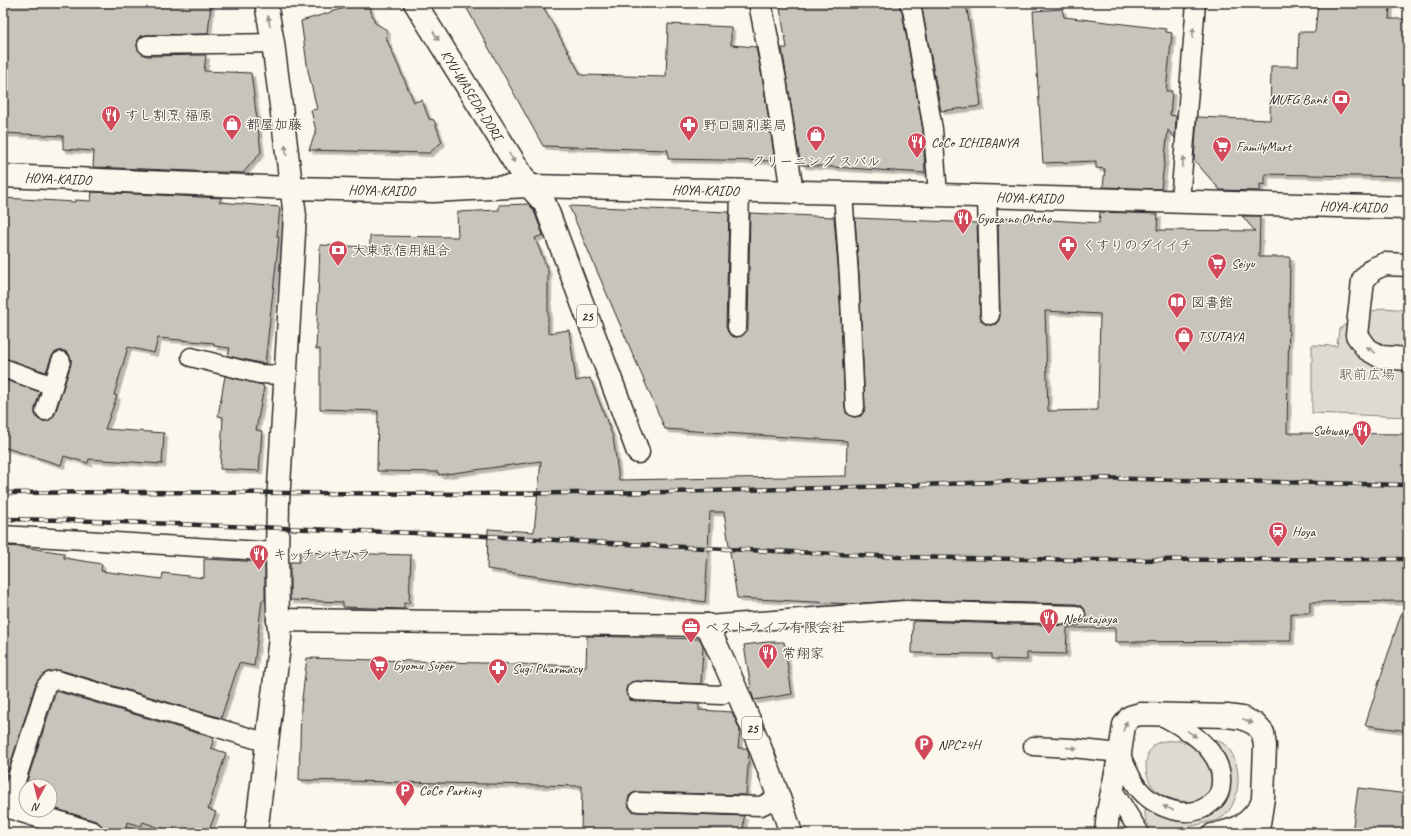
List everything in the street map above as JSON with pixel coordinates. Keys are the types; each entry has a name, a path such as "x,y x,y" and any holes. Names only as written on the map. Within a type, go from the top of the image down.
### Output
{"main road":[{"path":"256,833 280,638 278,620 278,503 295,216 273,44 266,3"},
{"name":"KYU-WASEDA-DORI","path":"415,3 529,186"},
{"path":"760,3 775,80 792,192"},
{"name":"HOYA-KAIDO","path":"3,176 291,188 433,191 529,186 988,196 1408,208"},
{"name":"25","path":"529,186 545,204 638,452"},
{"path":"1408,265 1385,264 1373,269 1363,280 1358,336 1367,349 1381,357 1408,358"},
{"path":"278,620 708,625"},
{"name":"25","path":"708,625 736,688 779,797 790,833"},
{"path":"1106,833 1124,725 1130,717 1140,714 1158,714 1227,716 1242,718 1255,724 1263,733 1265,746 1263,798 1257,833"},
{"path":"6,805 92,833"}],"lane":[{"path":"909,3 912,8 933,129 938,195"},
{"path":"1180,201 1196,3"},
{"path":"147,45 273,44"},
{"path":"737,327 740,190"},
{"path":"843,193 849,276 855,407"},
{"path":"988,196 990,315"},
{"path":"191,357 259,374 286,375"},
{"path":"45,411 61,361"},
{"path":"3,368 53,386"},
{"path":"3,535 277,552"},
{"path":"708,625 906,610 1076,615"},
{"path":"6,805 46,686 50,682 57,680 268,743"},
{"path":"636,691 722,695 736,688"},
{"path":"1033,746 1120,753 1129,774 1139,789 1151,800 1176,811 1193,812 1208,807 1217,798 1221,787 1221,775 1218,762 1198,738 1158,714"},
{"path":"1113,790 1140,833"},
{"path":"638,802 761,806 779,797"},
{"path":"1212,833 1241,825 1254,814 1263,798"}],"green space":[{"name":"駅前広場","path":"1383,308 1408,310 1408,417 1312,413 1312,345 1337,346 1339,329 1358,316"},
{"path":"1209,739 1219,741 1224,744 1231,751 1235,761 1238,772 1238,784 1232,806 1226,814 1218,820 1166,832 1154,829 1146,820 1145,811 1148,809 1154,813 1171,819 1189,820 1205,817 1214,812 1220,805 1230,782 1229,770 1223,758"},
{"path":"1179,741 1199,750 1209,763 1212,770 1213,783 1211,790 1207,795 1195,801 1188,802 1166,797 1155,789 1148,779 1146,760 1151,749 1160,742"}],"building":[{"path":"3,3 211,3 208,34 141,36 138,40 138,50 147,56 206,55 204,71 251,73 261,152 243,173 93,167 94,151 63,149 63,136 3,133"},
{"path":"362,3 368,3 375,23 387,30 386,38 414,102 422,100 429,119 434,120 442,142 429,153 309,150 316,131 311,110 317,109 308,71 301,21"},
{"path":"464,3 541,3 581,75 666,77 668,24 731,27 731,45 756,47 775,161 668,159 668,150 543,146"},
{"path":"779,3 899,3 902,12 923,130 925,173 802,165 802,162 800,162 782,48 787,48"},
{"path":"921,3 966,3 981,106 941,111"},
{"path":"1318,3 1390,3 1389,19 1408,19 1408,173 1405,173 1405,177 1265,174 1265,185 1260,184 1260,191 1220,190 1194,160 1197,117 1270,120 1271,66 1298,66 1299,32 1315,32"},
{"path":"1062,9 1064,17 1166,29 1166,32 1172,33 1166,91 1172,91 1170,115 1176,116 1175,138 1168,130 1161,189 1103,187 1105,169 1096,168 1096,161 1043,163 1033,11"},
{"path":"92,192 222,198 219,202 280,207 277,237 279,237 265,364 228,356 230,348 214,346 214,343 158,338 154,353 128,347 114,395 117,396 105,429 164,433 162,464 89,459 88,463 64,456 61,465 3,447 3,379 40,392 35,408 35,414 41,421 48,421 55,414 71,364 71,359 69,354 65,351 54,353 46,372 3,358 3,198 75,202 75,200 91,201"},
{"path":"529,204 534,211 543,235 535,238 548,271 548,333 569,330 576,381 590,378 613,437 619,480 846,476 847,441 665,429 569,206 729,212 726,327 731,336 736,337 742,336 748,327 750,213 834,217 839,277 845,407 846,413 855,417 861,416 865,407 855,218 977,223 980,315 981,321 990,325 996,324 1000,315 998,224 1000,224 1000,217 1099,223 1100,212 1158,214 1157,230 1255,231 1242,216 1260,216 1259,257 1290,257 1287,433 1408,434 1408,601 1310,602 1310,613 1291,613 1291,641 1115,642 1115,628 1067,628 1066,654 1027,653 1027,660 992,659 992,654 912,653 913,621 1076,626 1085,621 1085,610 1082,606 1076,604 906,600 851,604 737,598 724,512 710,512 705,602 487,569 488,529 534,532 541,461 439,475 438,472 377,471 378,411 320,409 320,349 316,349 320,245 370,247 370,236 458,237 457,212 499,210 499,205","holes":["1045,311 1100,314 1098,410 1048,411"]},
{"path":"225,376 263,385 264,387 256,430 262,431 259,471 220,469 223,417 218,416"},
{"path":"3,546 64,553 64,558 102,564 101,571 162,579 163,573 204,578 204,559 265,562 265,600 262,600 254,666 239,663 221,718 60,670 47,672 36,683 7,775 3,774"},
{"path":"300,552 411,555 409,603 404,603 404,609 343,607 343,602 290,600 290,562 299,562"},
{"path":"1402,611 1408,611 1408,731 1365,725"},
{"path":"587,636 700,639 703,646 701,684 636,681 631,682 627,686 627,695 630,700 636,701 699,704 699,710 732,712 740,730 738,748 747,748 749,753 746,795 638,792 629,796 629,807 632,811 638,812 744,816 743,833 581,833 582,786 299,780 301,707 307,658 586,666"},
{"name":"常翔家","path":"767,642 784,642 792,694 754,700 744,645"},
{"path":"56,691 214,738 211,748 226,753 208,809 216,812 208,833 173,833 143,822 141,826 127,822 125,833 104,833 101,825 96,821 58,809 58,778 28,778"},
{"path":"1358,788 1408,794 1408,833 1352,833"}],"railway":[{"path":"3,493 127,492 471,494 669,492 897,486 1091,478 1408,485"},
{"path":"3,519 67,520 468,535 900,557 1083,560 1408,559"}],"place":[{"name":"MUFG Bank","path":"1341,116"},
{"name":"すし割烹 福原","path":"111,132"},
{"name":"都屋加藤","path":"232,141"},
{"name":"野口調剤薬局","path":"689,142"},
{"name":"クリーニング スバル","path":"816,152"},
{"name":"CoCo ICHIBANYA","path":"917,159"},
{"name":"FamilyMart","path":"1222,163"},
{"name":"Gyoza no Ohsho","path":"963,235"},
{"name":"くすりのダイイチ","path":"1068,262"},
{"name":"大東京信用組合","path":"338,267"},
{"name":"Seiyu","path":"1217,280"},
{"name":"図書館","path":"1177,319"},
{"name":"TSUTAYA","path":"1184,353"},
{"name":"Subway","path":"1362,447"},
{"name":"Hoya","path":"1278,548"},
{"name":"キッチンキムラ","path":"259,571"},
{"name":"Nebutajaya","path":"1049,635"},
{"name":"ベストライフ有限会社","path":"691,644"},
{"name":"常翔家","path":"768,670"},
{"name":"Gyomu Super","path":"379,682"},
{"name":"Sugi Pharmacy","path":"498,685"},
{"name":"NPC24H","path":"924,761"},
{"name":"CoCo Parking","path":"405,807"}]}
